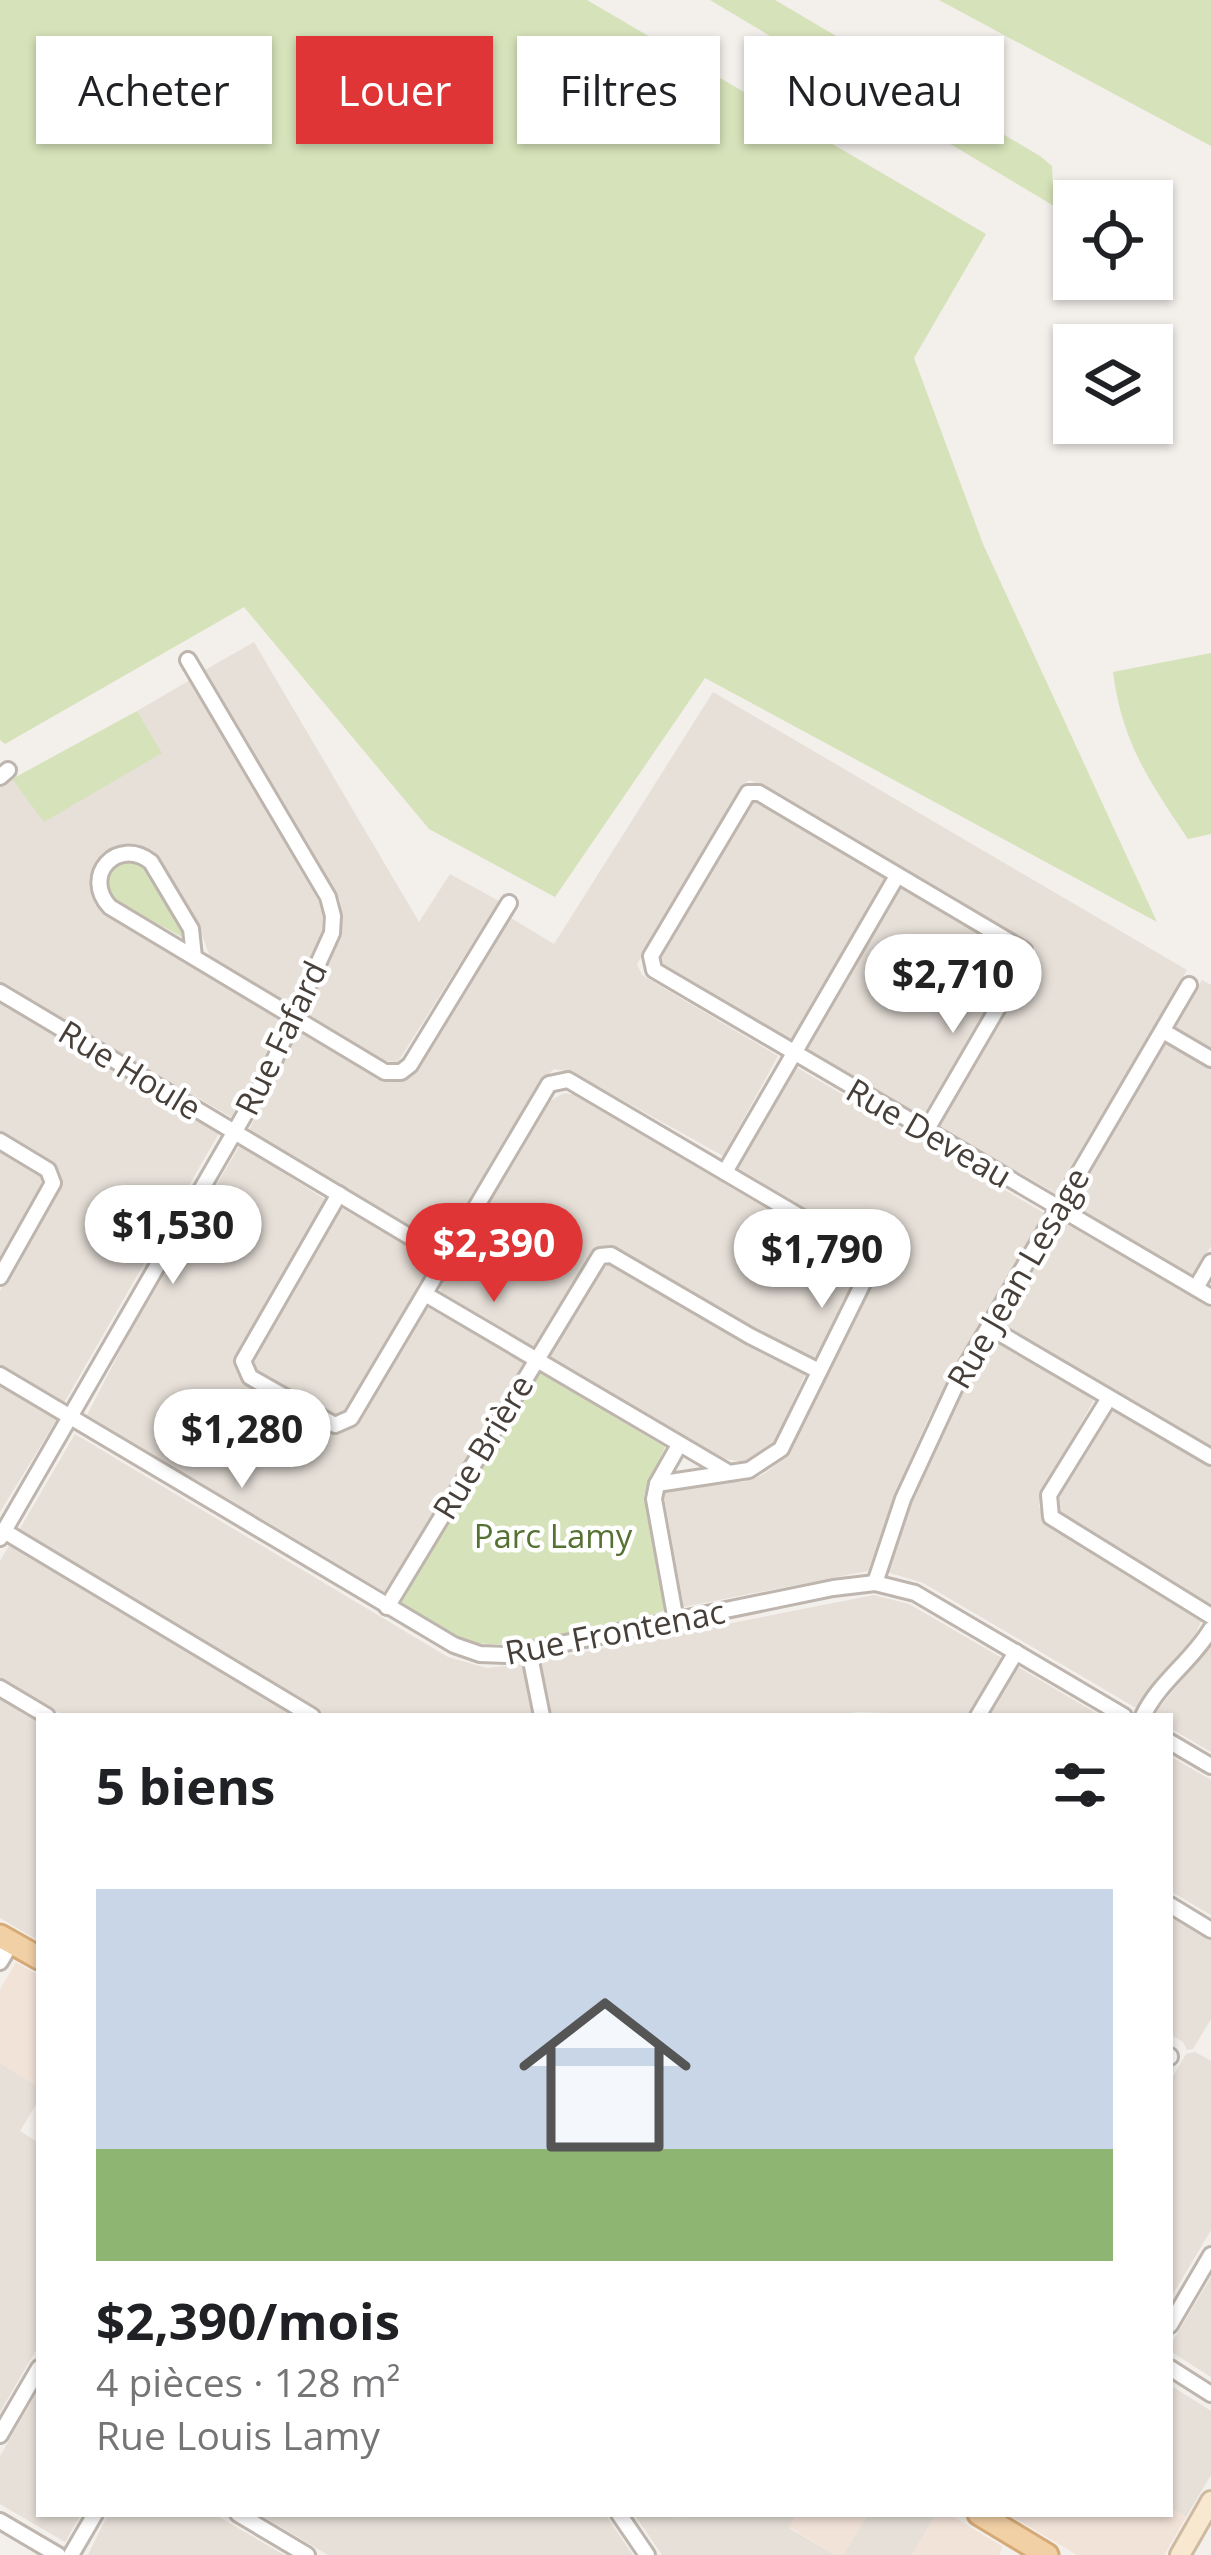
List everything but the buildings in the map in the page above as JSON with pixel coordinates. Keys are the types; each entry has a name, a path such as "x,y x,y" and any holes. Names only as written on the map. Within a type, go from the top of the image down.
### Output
{"main road":[{"path":"4,1947 36,1957"},
{"path":"1180,2555 1211,2500"},
{"path":"984,2517 1047,2555"}],"street":[{"name":"Rue Fafard","path":"2,1534 268,1074 329,940 332,910 188,660"},
{"name":"Rue Deveau","path":"897,876 751,792 650,964 793,1054 1211,1298"},
{"path":"194,957 191,929 152,862 124,852 106,862 98,880 104,900 194,957 292,1018 385,1072 401,1072 410,1065 509,903"},
{"path":"725,1172 897,876 1025,954 1025,962 926,1131"},
{"name":"Rue Jean Lesage","path":"875,1583 889,1534 922,1455 988,1327 1189,985"},
{"name":"Rue Houle","path":"0,992 446,1258"},
{"path":"1163,1031 1211,1059"},
{"path":"339,1194 243,1361 245,1372 328,1423 344,1424 352,1418 549,1084 556,1080 568,1080 869,1257 870,1269 781,1449 755,1468 657,1484"},
{"path":"0,1141 45,1168 53,1183 0,1277"},
{"name":"Rue Brière","path":"387,1607 597,1259 607,1255 819,1371"},
{"path":"1196,1288 1211,1262"},
{"path":"425,1294 725,1471"},
{"path":"988,1327 1211,1457"},
{"name":"Rue Frontenac","path":"0,1375 387,1607 471,1652 496,1656 530,1651 875,1583 916,1593 1119,1713"},
{"path":"1109,1398 1049,1495 1051,1517 1211,1616"},
{"path":"676,1621 654,1504 657,1484 679,1444"},
{"path":"2,1534 307,1713"},
{"path":"1145,1713 1211,1629"},
{"path":"530,1651 541,1713"},
{"path":"980,1713 1016,1652"},
{"path":"0,1688 42,1713"},
{"path":"1173,1744 1211,1766"},
{"path":"1173,1907 1211,1930"},
{"path":"1173,2320 1211,2255"},
{"path":"1173,2370 1211,2394"},
{"path":"0,2435 36,2373"},
{"path":"71,2555 93,2517"},
{"path":"243,2517 308,2555"},
{"path":"622,2517 647,2555"},
{"path":"0,2521 58,2555"}],"shaded area":[{"path":"254,642 419,922 450,874 499,901 398,1062 384,1061 308,1014 342,933 340,900 205,670"},
{"path":"190,680 323,909 322,932 291,998 277,1000 210,957 198,924 163,864 146,848 127,844 104,853 94,867 91,889 107,913 279,1020 260,1069 231,1117 0,983 0,785 12,779 45,821 161,752 137,711"},
{"path":"713,692 1187,970 1055,1193 939,1126 1035,959 1035,948 750,780 743,784 637,964 642,975 778,1056 723,1156 572,1072 554,1069 541,1081 442,1244 249,1130 296,1034 304,1034 380,1079 404,1080 417,1070 511,918 554,944"},
{"path":"753,800 885,877 791,1041 659,962"},
{"path":"900,887 1018,956 922,1117 806,1048"},
{"path":"1202,980 1211,985 1211,1051 1174,1029"},
{"path":"0,1002 219,1133 64,1403 0,1365 0,1291 60,1186 51,1163 0,1132"},
{"path":"1167,1041 1211,1068 1211,1246 1193,1276 1070,1205"},
{"path":"796,1067 1044,1213 928,1419 868,1571 683,1607 663,1489 744,1482 781,1461 879,1272 878,1257 869,1246 738,1168"},
{"path":"564,1093 578,1095 859,1261 861,1269 817,1356 810,1358 756,1331 609,1247 589,1256 535,1348 441,1292 440,1286 550,1101"},
{"path":"240,1145 326,1200 237,1352 235,1366 243,1381 321,1428 344,1431 361,1419 427,1307 525,1363 385,1592 87,1415"},
{"path":"0,1150 38,1172 44,1185 0,1261"},
{"path":"341,1208 430,1258 432,1265 347,1411 332,1417 256,1373 251,1362"},
{"path":"1061,1220 1211,1308 1211,1446 1003,1325"},
{"path":"610,1263 806,1373 767,1450 745,1462 723,1459 547,1355 602,1265"},
{"path":"994,1341 1094,1400 1041,1494 1039,1506 1045,1521 1202,1620 1190,1645 1136,1708 923,1583 887,1572 920,1479 962,1392"},
{"path":"0,1386 57,1419 0,1512"},
{"path":"1112,1410 1211,1467 1211,1605 1056,1511 1056,1498"},
{"path":"75,1434 448,1657 487,1668 523,1664 533,1713 321,1713 18,1532"},
{"path":"10,1544 292,1713 59,1713 0,1678 0,1561"},
{"path":"874,1595 909,1604 1002,1658 970,1713 549,1713 539,1661"},
{"path":"1211,1646 1211,1752 1173,1730 1173,1713 1155,1713"},
{"path":"1018,1667 1096,1713 990,1713"},
{"path":"0,1699 36,1720 36,1939 0,1918"},
{"path":"1173,1758 1211,1780 1211,1915 1173,1893"},
{"path":"1173,1919 1211,1941 1211,2019 1193,2049 1187,2050 1173,2036"},
{"path":"16,1962 36,1974 36,2085 0,2063 0,1990"},
{"path":"1195,2052 1211,2061 1211,2230 1173,2294 1173,2076 1186,2054"},
{"path":"0,2063 36,2085 36,2105 20,2131 36,2141 36,2350 0,2412"},
{"path":"1211,2277 1211,2377 1173,2353 1173,2341"},
{"path":"1173,2387 1211,2411 1211,2475 1186,2517 1173,2509"},
{"path":"36,2394 36,2517 79,2517 65,2542 0,2504 0,2456"},
{"path":"1173,2509 1186,2517 1164,2555 1077,2555 1013,2517 1173,2517"},
{"path":"107,2517 219,2517 284,2555 88,2555"},
{"path":"264,2517 607,2517 633,2555 328,2555"},
{"path":"636,2517 795,2517 789,2528 835,2555 662,2555"},
{"path":"795,2517 866,2517 843,2555 835,2555 789,2527"},
{"path":"866,2517 934,2517 912,2555 843,2555"},
{"path":"934,2517 954,2517 1003,2547 999,2555 912,2555"}],"green space":[{"path":"0,0 587,0 648,36 517,36 517,144 720,144 720,78 744,92 744,144 833,144 986,234 914,358 983,544 1157,922 705,678 555,897 429,829 244,607 5,744 0,740"},
{"path":"710,0 775,0 836,36 770,36"},
{"path":"939,0 1211,0 1211,146"},
{"path":"1004,135 1040,156 1052,166 1053,205 950,144 1004,144"},
{"path":"1211,653 1211,834 1188,839 1131,741 1113,672"},
{"path":"137,711 162,753 44,822 12,779"},
{"path":"128,860 146,867 184,932 182,937 111,895 108,877"},
{"name":"Parc Lamy","path":"539,1372 665,1447 644,1495 665,1610 572,1634 517,1643 479,1643 439,1627 401,1599"}]}
